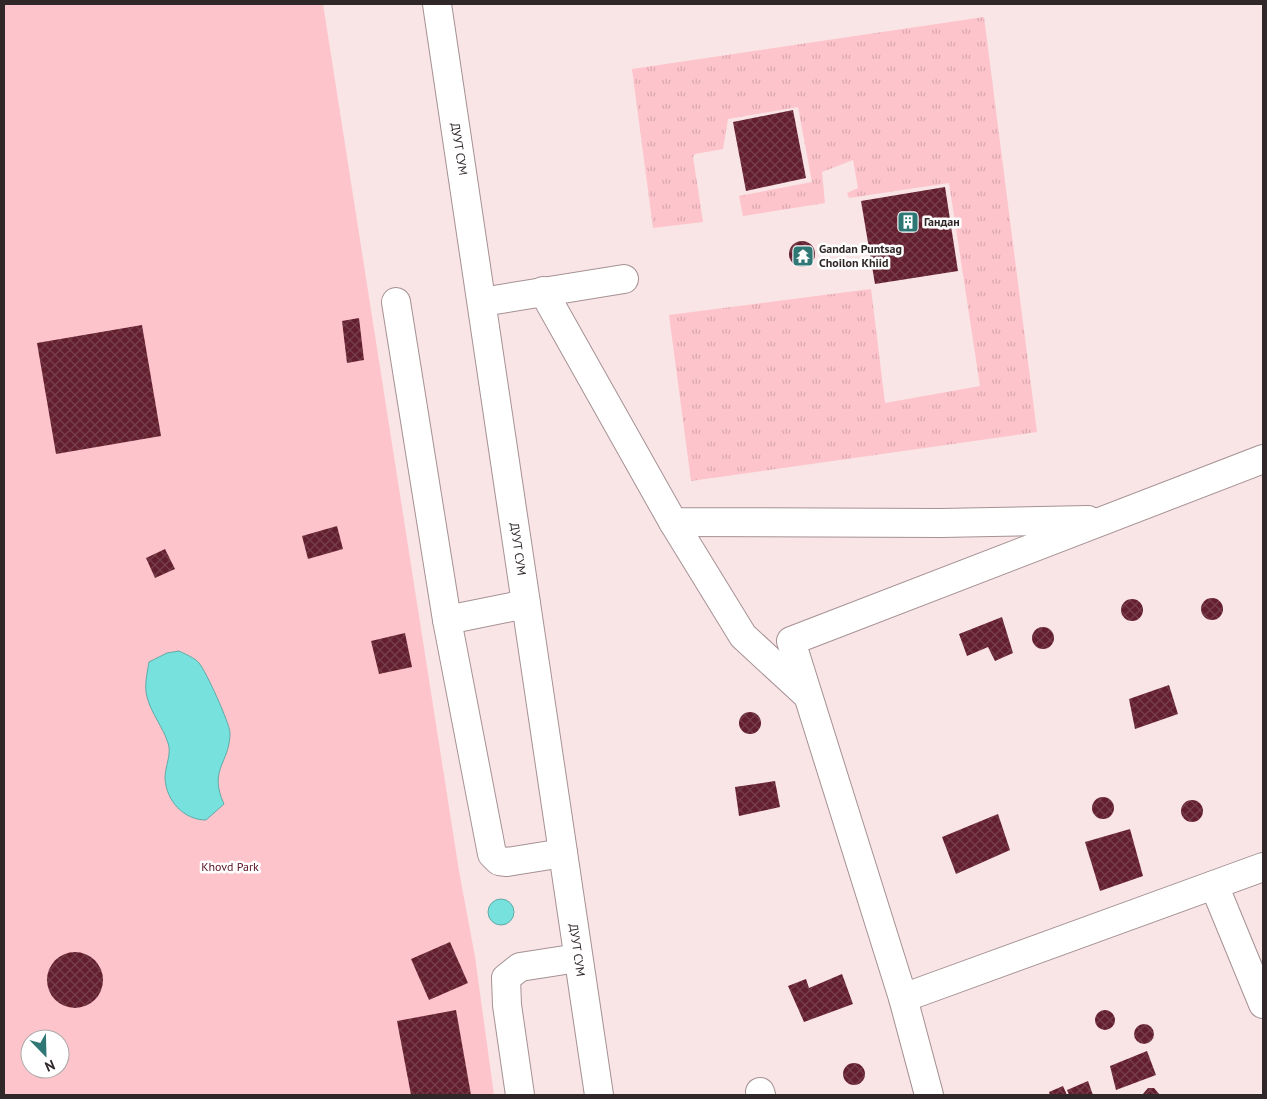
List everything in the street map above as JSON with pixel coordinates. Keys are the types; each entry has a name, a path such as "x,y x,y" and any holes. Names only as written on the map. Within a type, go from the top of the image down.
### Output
{"street":[{"name":"ДУУТ СУМ","path":"437,4 599,1095"},
{"path":"482,302 624,279"},
{"path":"543,291 673,522 742,636 808,695"},
{"path":"396,302 447,620 492,854 499,861 507,862 563,853"},
{"path":"929,1095 903,998 791,641 1263,459"},
{"path":"673,522 940,523 1107,519"},
{"path":"447,620 526,604"},
{"path":"903,998 1263,867"},
{"path":"1214,885 1263,1004"},
{"path":"520,1095 507,1005 506,978 520,967 578,958"}],"green space":[{"name":"Khovd Park","path":"4,4 323,4 459,871 475,957 494,1095 4,1095"},
{"path":"984,17 1037,432 691,481 669,315 871,289 885,403 980,386 949,183 849,198 847,193 858,188 853,160 822,172 825,203 743,216 739,196 812,182 798,107 728,119 723,149 695,154 693,157 703,222 653,228 632,69"}],"water":[{"path":"179,651 199,663 212,686 230,733 227,752 218,782 224,804 206,820 190,817 184,813 178,808 169,794 165,778 169,747 166,737 151,709 146,693 149,662 167,653"},
{"path":"501,899 510,903 514,912 510,921 501,925 492,921 488,912 492,903"}],"building":[{"path":"793,110 806,178 746,191 733,122"},
{"name":"Гандан","path":"945,187 958,271 875,284 861,201"},
{"path":"802,241 811,245 815,254 811,263 802,267 793,263 789,254 793,245"},
{"path":"359,318 364,360 347,363 342,321"},
{"path":"142,325 161,436 56,454 37,343"},
{"path":"337,526 343,549 308,559 302,536"},
{"path":"165,549 175,569 155,578 146,558"},
{"path":"1212,598 1220,601 1223,609 1220,617 1212,620 1204,617 1201,609 1204,601"},
{"path":"1132,599 1140,602 1143,610 1140,618 1132,621 1124,618 1121,610 1124,602"},
{"path":"1002,617 1013,653 995,661 988,647 967,656 959,634"},
{"path":"1043,627 1051,630 1054,638 1051,646 1043,649 1035,646 1032,638 1035,630"},
{"path":"405,633 412,667 379,674 371,641"},
{"path":"1169,685 1178,714 1135,729 1129,699"},
{"path":"750,712 758,715 761,723 758,731 750,734 742,731 739,723 742,715"},
{"path":"775,781 780,807 739,816 735,787"},
{"path":"1103,797 1111,800 1114,808 1111,816 1103,819 1095,816 1092,808 1095,800"},
{"path":"1192,800 1200,803 1203,811 1200,819 1192,822 1184,819 1181,811 1184,803"},
{"path":"998,814 1010,850 956,874 942,837"},
{"path":"1130,829 1143,876 1100,891 1085,842"},
{"path":"450,942 468,983 429,1000 411,959"},
{"path":"75,952 86,954 95,960 101,969 103,980 101,991 95,1000 86,1006 75,1008 64,1006 55,1000 49,991 47,980 49,969 55,960 64,954"},
{"path":"842,974 853,1004 804,1022 788,986 806,979 809,988"},
{"path":"456,1010 471,1095 411,1095 397,1021"},
{"path":"1105,1010 1112,1013 1115,1020 1112,1027 1105,1030 1098,1027 1095,1020 1098,1013"},
{"path":"1144,1024 1151,1027 1154,1034 1151,1041 1144,1044 1137,1041 1134,1034 1137,1027"},
{"path":"1147,1051 1156,1075 1116,1090 1110,1066"},
{"path":"854,1063 862,1066 865,1074 862,1082 854,1085 846,1082 843,1074 846,1066"},
{"path":"1088,1081 1093,1095 1069,1095 1067,1090"},
{"path":"1063,1086 1067,1095 1050,1095 1049,1092"},
{"path":"1148,1088 1154,1088 1160,1095 1142,1095"}],"place":[{"name":"Гандан","path":"908,222"},
{"name":"Gandan Puntsag Choilon Khiid","path":"803,256"}]}
